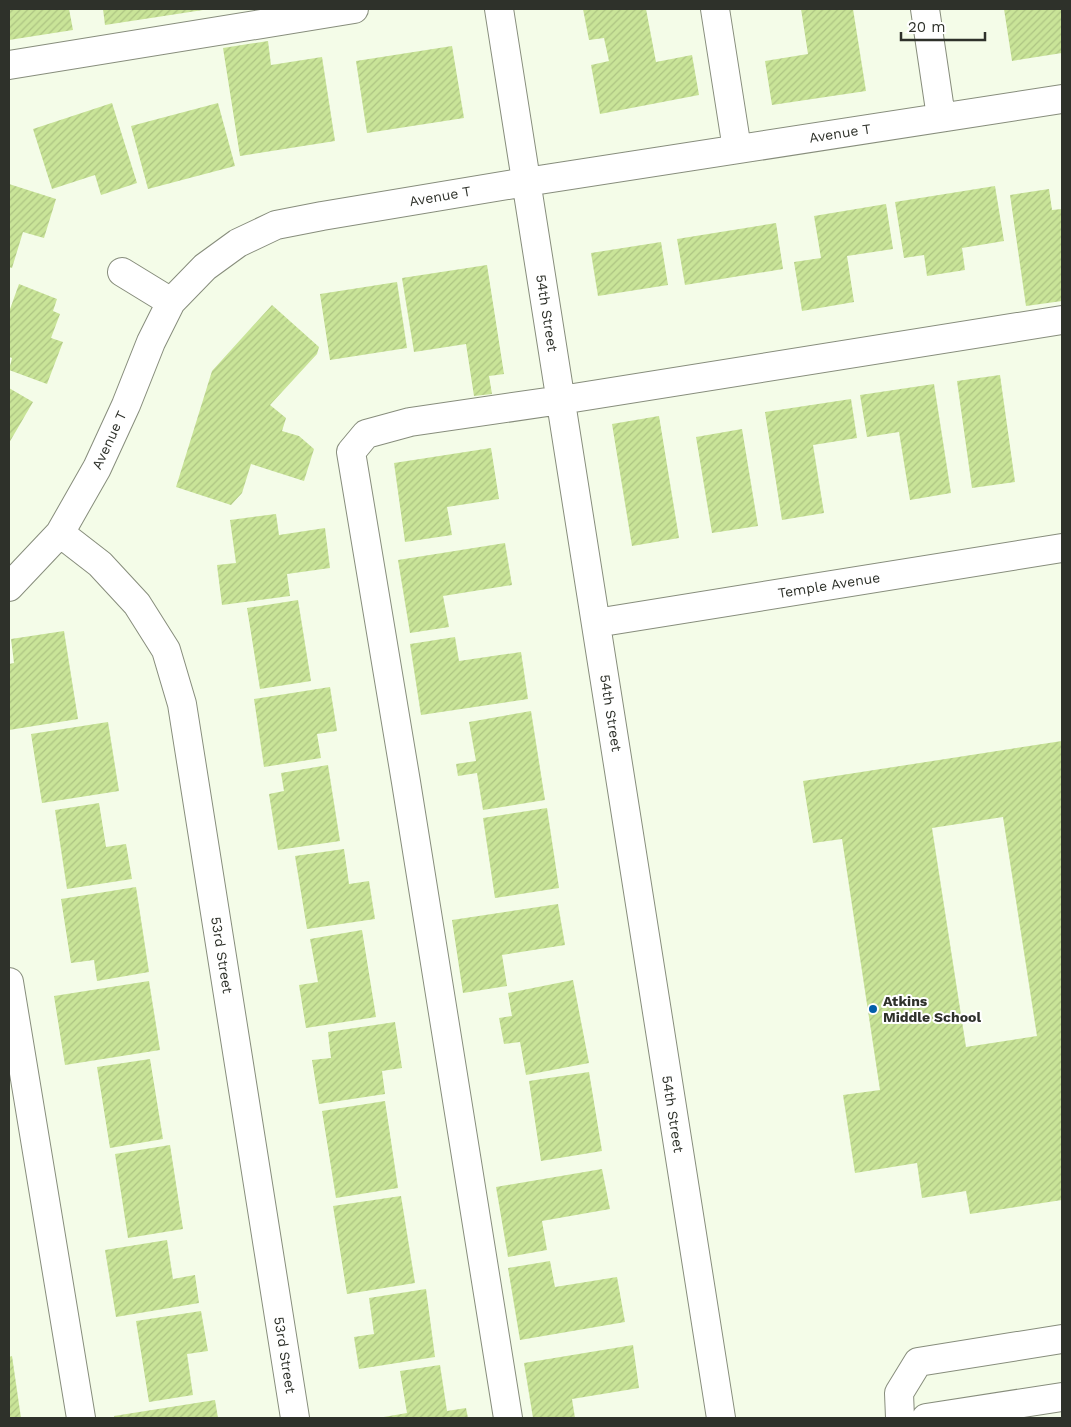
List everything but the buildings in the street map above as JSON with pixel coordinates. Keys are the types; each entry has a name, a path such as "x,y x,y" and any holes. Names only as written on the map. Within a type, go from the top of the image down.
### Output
{"street":[{"path":"9,65 354,9"},
{"name":"54th Street","path":"499,9 721,1418"},
{"path":"715,9 737,149"},
{"path":"925,9 941,118"},
{"name":"Avenue T","path":"9,587 60,533 97,468 126,405 151,342 171,302 205,267 238,243 276,225 526,182 1062,99"},
{"path":"122,272 171,302"},
{"path":"508,1418 351,452 366,434 410,422 561,400 1062,320"},
{"name":"53rd Street","path":"60,533 100,564 137,604 166,650 182,704 295,1418"},
{"name":"Temple Avenue","path":"596,623 1062,548"},
{"path":"9,982 81,1418"},
{"path":"900,1418 898,1393 918,1362 1062,1339"},
{"path":"933,1418 1062,1397"}],"place":[{"name":"Atkins Middle School","path":"873,1009"}]}
